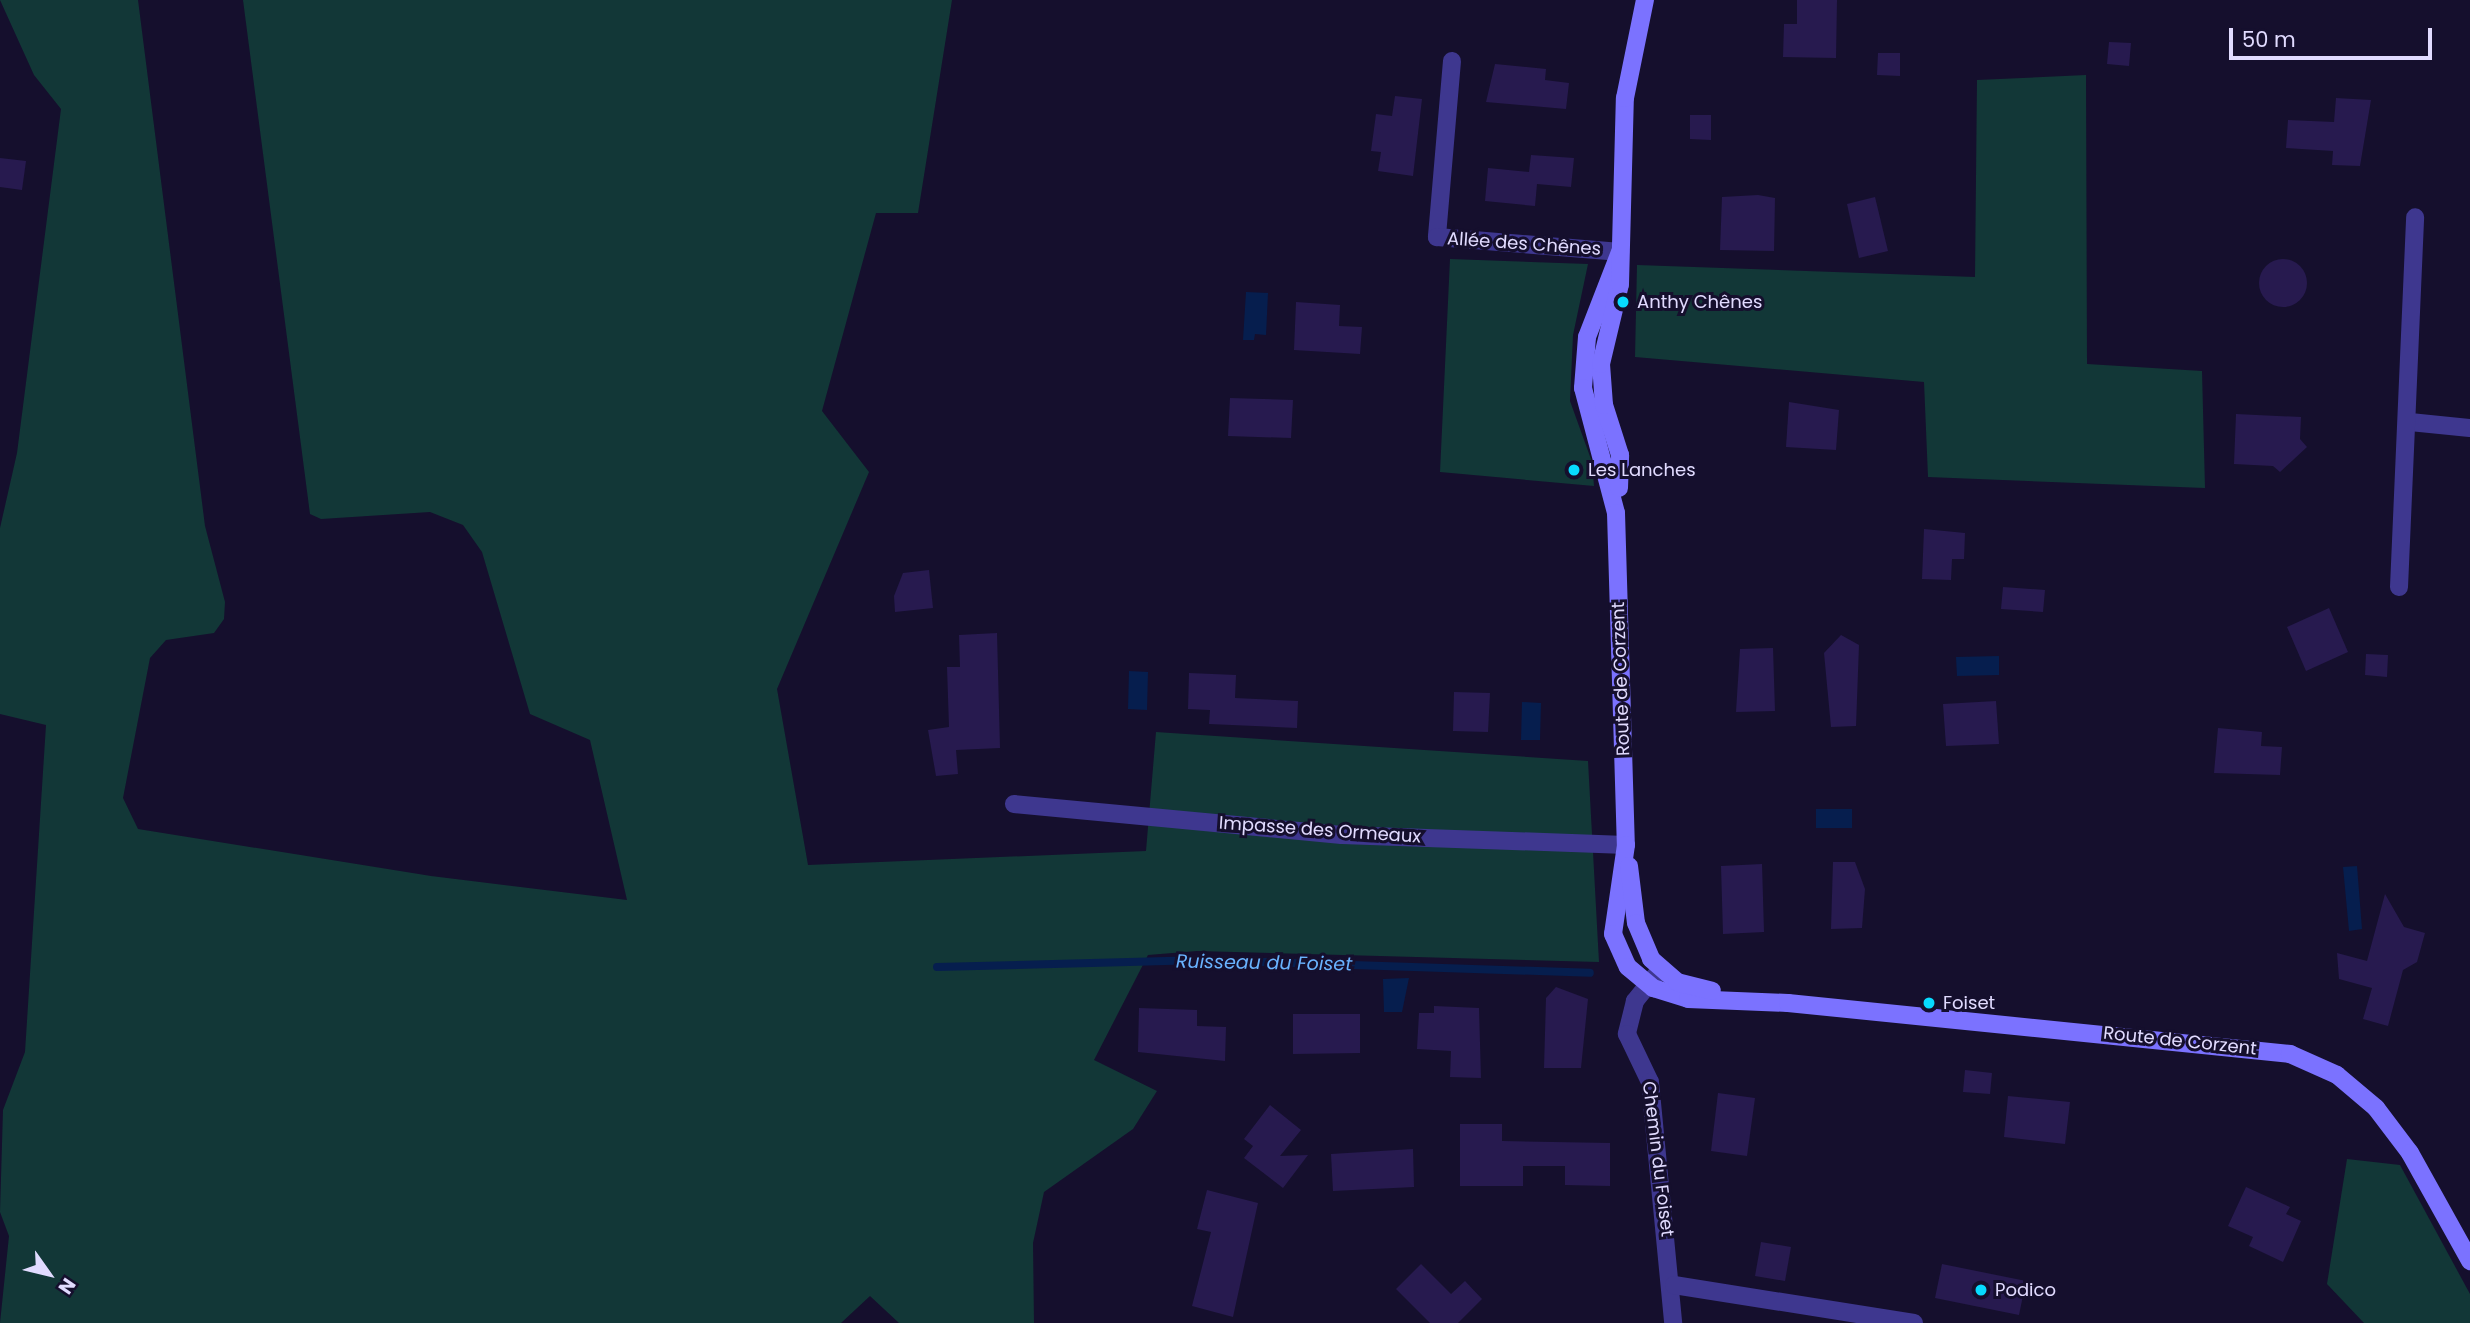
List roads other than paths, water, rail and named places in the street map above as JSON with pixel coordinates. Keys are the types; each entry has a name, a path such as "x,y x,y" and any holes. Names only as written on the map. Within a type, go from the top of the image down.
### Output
{"street":[{"name":"Route de Corzent","path":"1644,0 1625,98 1620,284 1601,373 1621,464 1616,513 1626,845 1636,923 1660,970 1685,985 1788,1003 2302,1058 2355,1087 2385,1118 2470,1261"},
{"name":"Allée des Chênes","path":"1451,61 1437,237 1620,251"},
{"path":"2399,587 2410,422 2415,218"},
{"path":"2410,422 2470,428"},
{"name":"Impasse des Ormeaux","path":"1014,804 1342,835 1626,845"},
{"name":"Route de Corzent","path":"1626,845 1613,934 1622,960 1645,984 1688,999 1788,1003"},
{"name":"Chemin du Foiset","path":"1660,970 1645,984 1627,1034 1650,1082 1674,1285 1673,1323"},
{"path":"1674,1285 1913,1323"}],"water":[{"path":"1246,292 1268,293 1266,335 1255,334 1254,340 1243,340"},
{"path":"1999,656 1999,675 1957,676 1956,657"},
{"path":"1129,671 1148,672 1147,710 1128,709"},
{"path":"1522,702 1541,703 1540,740 1521,740"},
{"path":"1816,809 1852,809 1852,828 1816,828"},
{"path":"2357,866 2362,929 2349,931 2343,867"},
{"path":"1409,978 1402,1012 1384,1012 1383,979"}],"waterway":[{"name":"Ruisseau du Foiset","path":"937,967 1204,960 1590,973"}],"place":[{"name":"Anthy Chênes","path":"1623,302"},
{"name":"Les Lanches","path":"1574,470"},
{"name":"Foiset","path":"1929,1003"},
{"name":"Podico","path":"1981,1290"}]}
